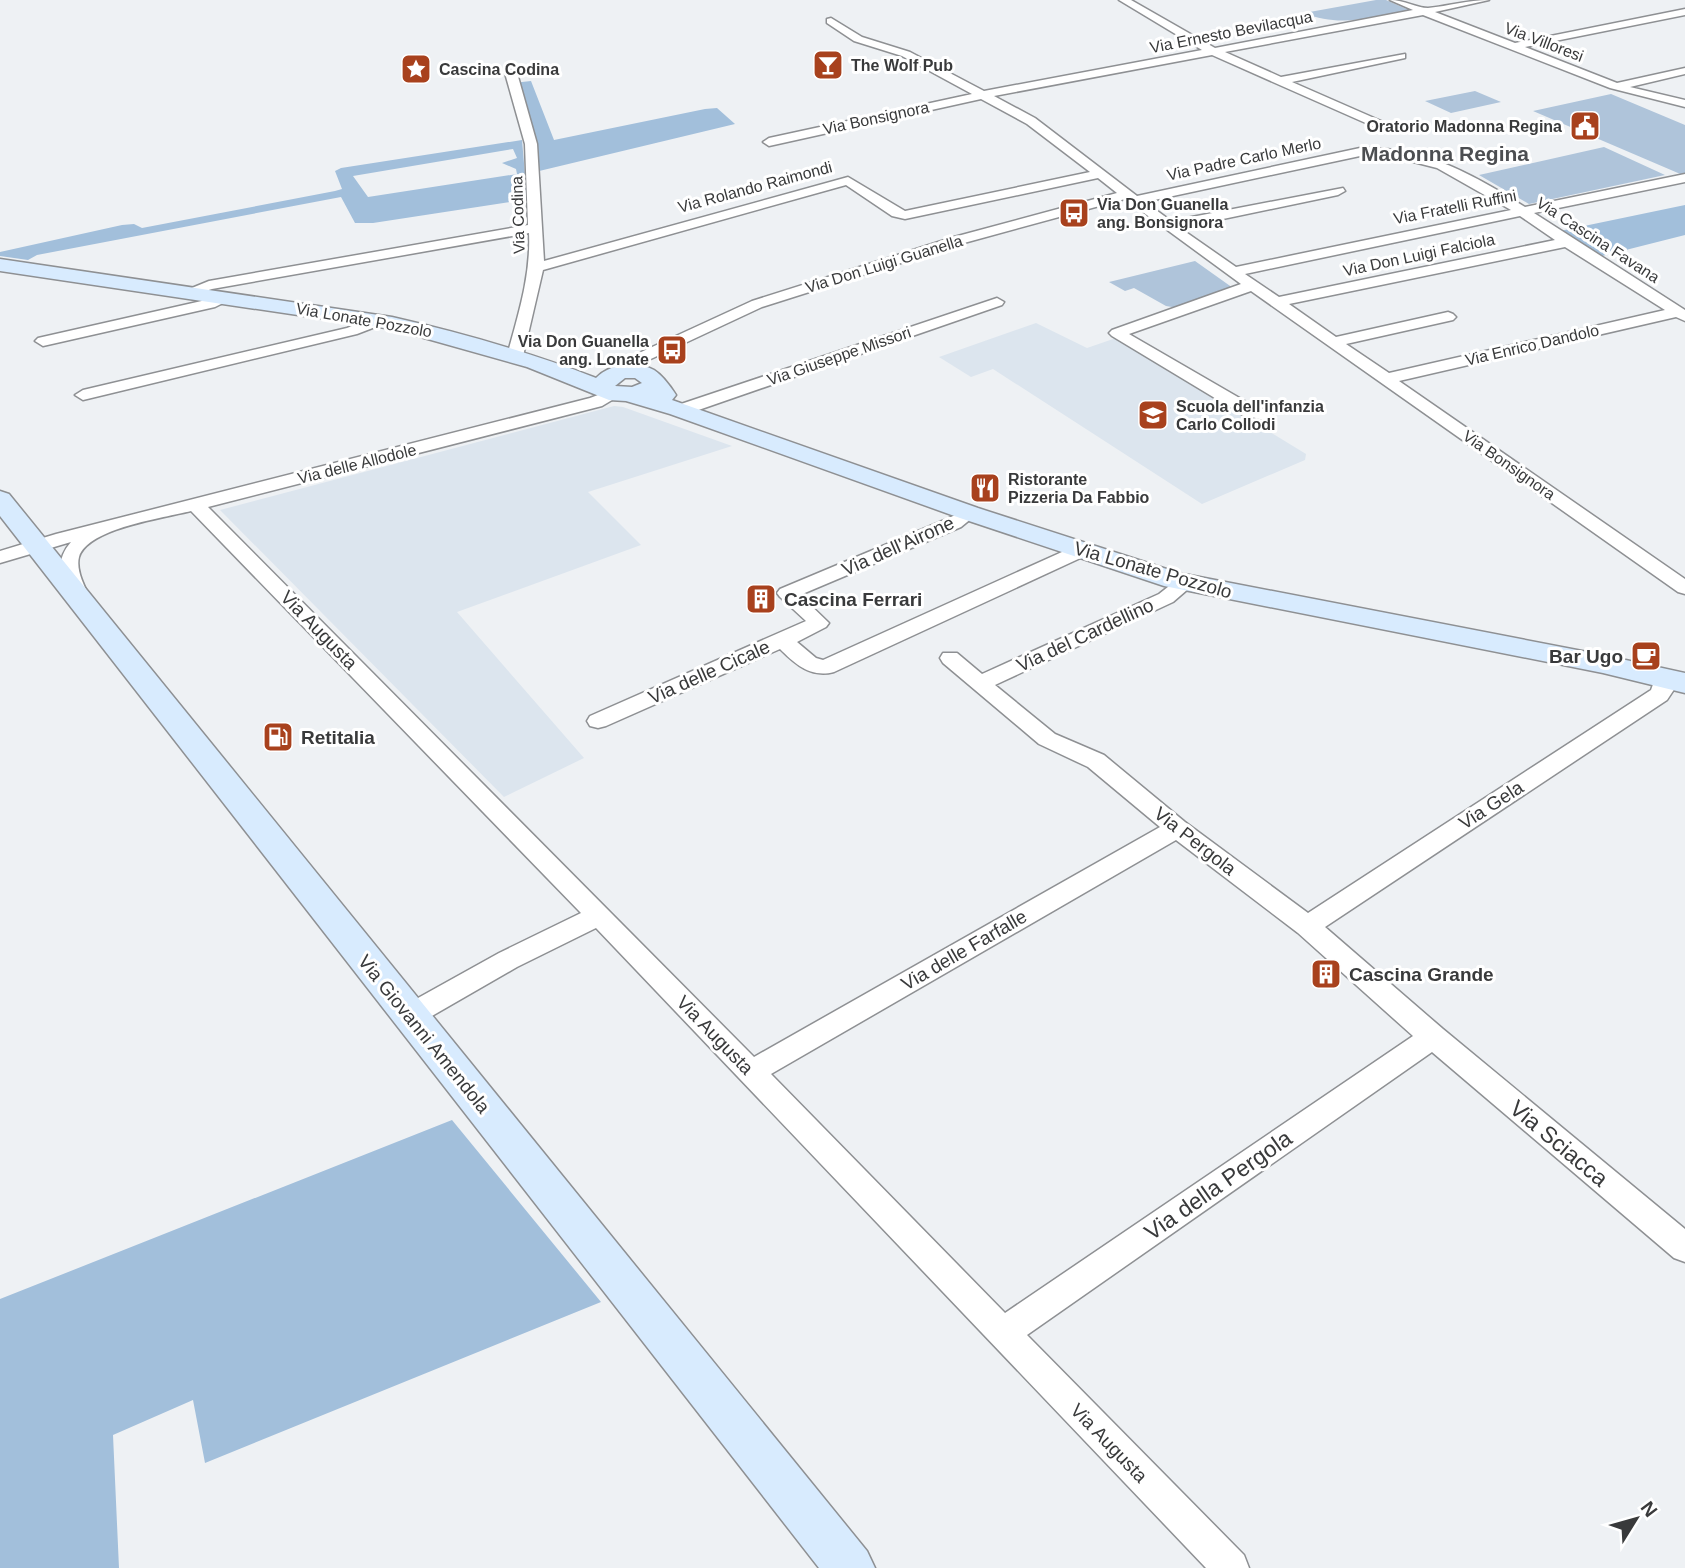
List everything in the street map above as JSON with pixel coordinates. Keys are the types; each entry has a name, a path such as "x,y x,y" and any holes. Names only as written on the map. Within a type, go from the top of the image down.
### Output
{"street":[{"path":"1124,0 1215,51 1377,124"},
{"name":"Via Villoresi","path":"1395,0 1615,86 1685,104"},
{"name":"Via Ernesto Bevilacqua","path":"984,95 1484,0"},
{"path":"1512,47 1685,12"},
{"name":"Via Bonsignora","path":"831,21 858,39 899,50 1038,126 1233,272 1685,588"},
{"path":"1280,81 1401,56"},
{"path":"1615,86 1685,71"},
{"name":"Via Codina","path":"511,73 531,144 537,267 525,359"},
{"name":"Via Bonsignora","path":"769,142 984,95"},
{"name":"Via Padre Carlo Merlo","path":"1131,197 1360,152 1384,150 1409,155 1491,192"},
{"name":"Via Rolando Raimondi","path":"537,267 848,181 897,213 905,215 1101,174"},
{"name":"Via Fratelli Ruffini","path":"1233,272 1685,178"},
{"path":"1169,226 1338,191"},
{"name":"Via Cascina Favana","path":"1491,192 1681,314"},
{"name":"Via Don Luigi Guanella","path":"615,385 649,370 757,304 960,240 1131,197"},
{"name":"Via Lonate Pozzolo","path":"189,292 209,285 535,228"},
{"name":"Via Don Luigi Falciola","path":"1276,302 1568,242"},
{"name":"Via Lonate Pozzolo","path":"0,265 425,330 615,385 969,513 1185,583 1675,681"},
{"path":"1253,285 1117,333 1249,411 1265,415"},
{"path":"43,341 210,304 226,298"},
{"name":"Via Giuseppe Missori","path":"680,410 997,302"},
{"name":"Via Enrico Dandolo","path":"1386,379 1681,314"},
{"path":"1334,342 1448,317"},
{"path":"83,395 352,331 378,321"},
{"path":"615,385 643,391 650,385 649,370"},
{"path":"649,370 680,410"},
{"name":"Via delle Allodole","path":"0,556 596,402 615,385"},
{"name":"Via Giovanni Amendola","path":"0,499 850,1568"},
{"name":"Via Augusta","path":"196,505 599,915 1231,1568"},
{"name":"Via dell'Airone","path":"783,639 819,623 787,593 969,513"},
{"name":"Via delle Allodole","path":"84,607 70,575 68,558 76,545 99,530"},
{"name":"Via delle Cicale","path":"598,721 783,639 811,665 819,669 827,667 1080,551"},
{"name":"Via del Cardellino","path":"981,684 1166,598 1185,583"},
{"name":"Via Pergola","path":"950,658 1047,739 1096,761 1177,828 1307,926 1433,1037"},
{"name":"Via Gela","path":"1307,926 1659,695 1675,681"},
{"name":"Via delle Farfalle","path":"751,1072 1177,828"},
{"path":"409,1016 508,960 599,915"},
{"name":"Via Sciacca","path":"1433,1037 1685,1248"},
{"name":"Via della Pergola","path":"1003,1334 1433,1037"}],"shaded area":[{"path":"1386,0 1409,10 1344,20 1331,20 1304,13"},
{"path":"531,81 554,140 705,109 717,108 735,124 535,172 513,83"},
{"path":"1475,91 1501,102 1451,113 1425,101"},
{"path":"1611,94 1685,125 1685,176 1533,111"},
{"path":"522,140 527,198 373,223 355,223 341,197 37,255 28,260 0,256 0,252 122,225 134,224 142,228 335,191 342,189 335,171","holes":["513,149 517,158 502,163 516,169 517,174 368,197 353,176"]},
{"path":"1604,147 1665,175 1529,204 1479,175"},
{"path":"1685,205 1685,235 1598,257 1560,231"},
{"path":"1195,261 1233,288 1178,308 1166,306 1134,288 1125,291 1109,282"},
{"name":"Scuola dell'infanzia Carlo Collodi","path":"1036,323 1087,348 1116,338 1306,454 1305,460 1202,504 993,369 971,377 939,357"},
{"path":"614,406 732,446 588,492 641,545 457,612 584,758 504,797 220,510"},
{"path":"452,1120 601,1302 205,1463 193,1400 113,1435 119,1568 0,1568 0,1299"}],"place":[{"name":"The Wolf Pub","path":"828,65"},
{"name":"Cascina Codina","path":"416,69"},
{"name":"Oratorio Madonna Regina","path":"1585,126"},
{"name":"Via Don Guanella ang. Bonsignora","path":"1074,213"},
{"name":"Via Don Guanella ang. Lonate","path":"672,350"},
{"name":"Scuola dell'infanzia Carlo Collodi","path":"1153,415"},
{"name":"Ristorante Pizzeria Da Fabbio","path":"985,488"},
{"name":"Cascina Ferrari","path":"761,599"},
{"name":"Bar Ugo","path":"1646,656"},
{"name":"Retitalia","path":"278,737"},
{"name":"Cascina Grande","path":"1326,974"}],"district":[{"name":"Madonna Regina","path":"1445,153"}]}
